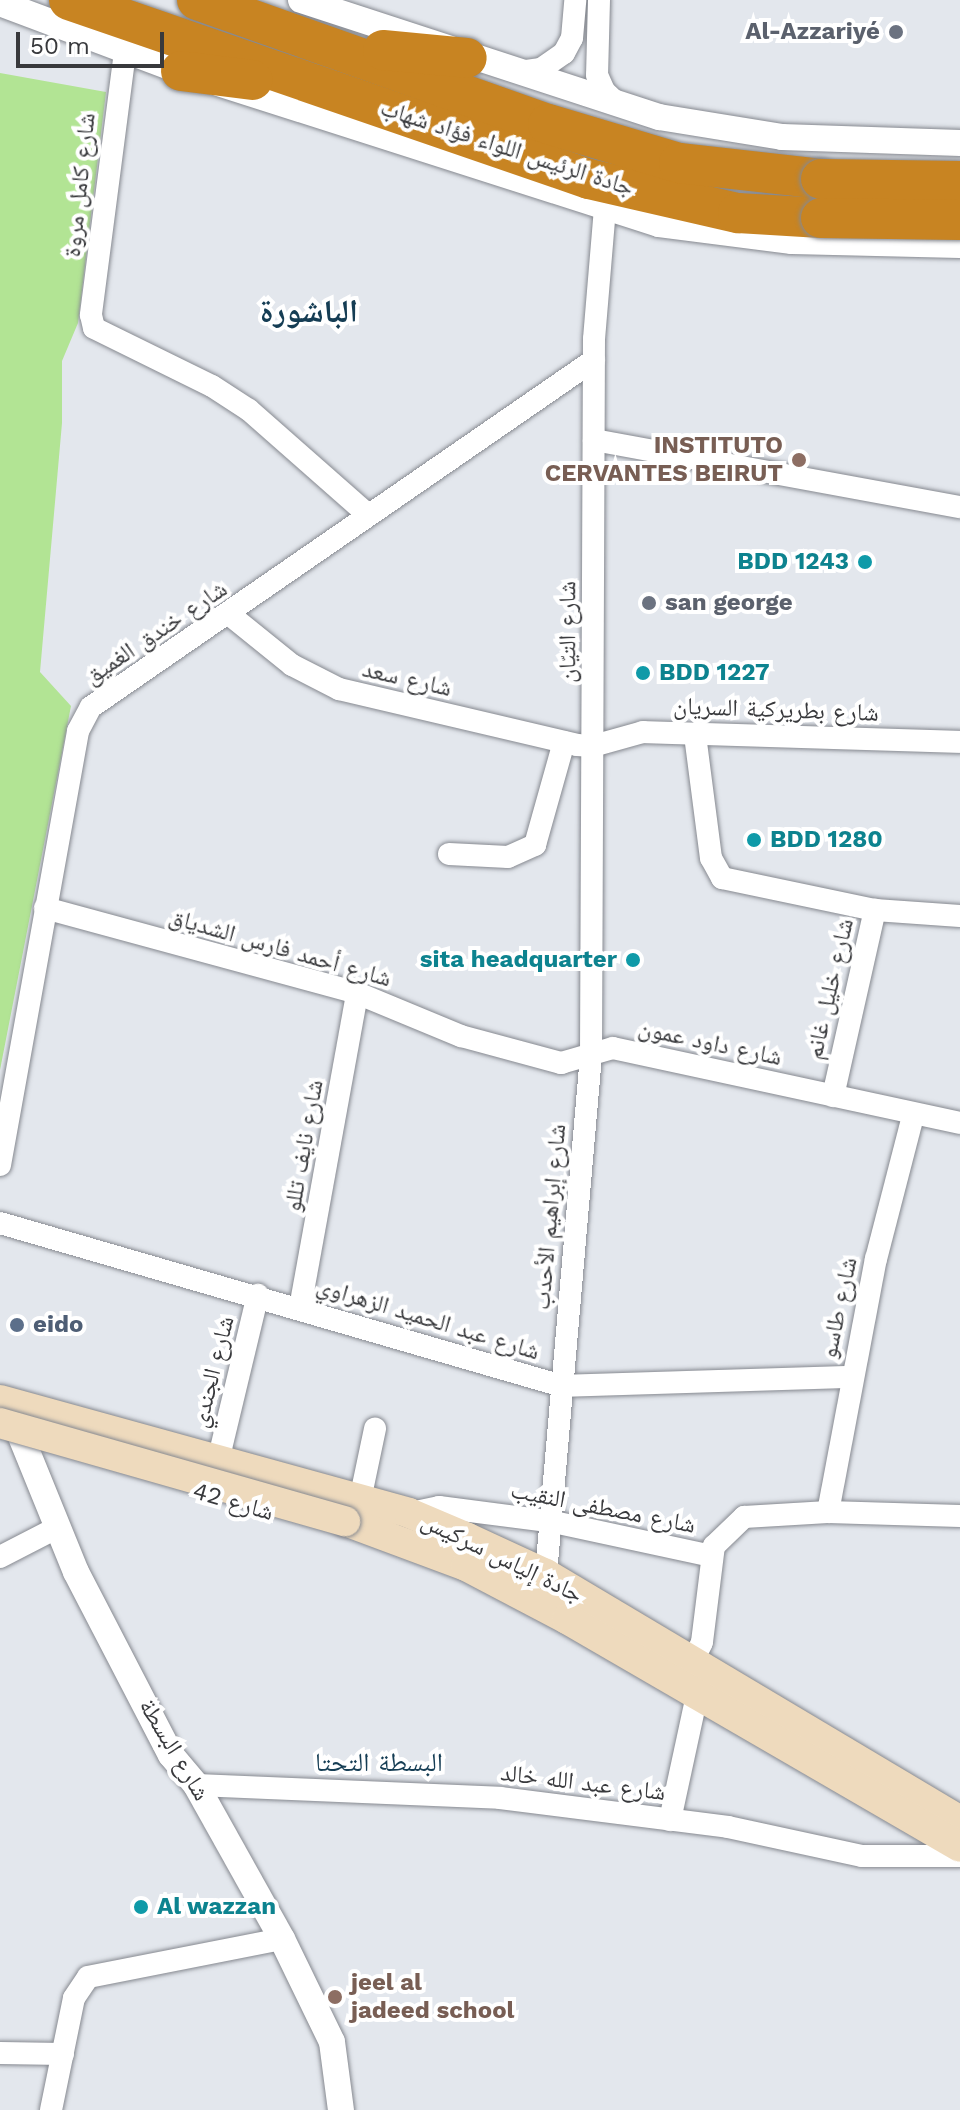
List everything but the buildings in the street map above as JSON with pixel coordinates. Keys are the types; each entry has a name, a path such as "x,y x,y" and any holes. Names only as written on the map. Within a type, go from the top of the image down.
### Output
{"highway":[{"name":"جادة الرئيس اللواء فؤاد شهاب","path":"69,0 183,55 541,141 694,165 821,179 960,181"},
{"name":"جادة الرئيس اللواء فؤاد شهاب","path":"197,0 323,45 669,201 738,213 960,220"},
{"path":"251,0 323,45 467,58"},
{"path":"334,90 460,159"}],"main road":[{"name":"جادة إلياس سركيس","path":"1,1404 218,1461 358,1517 466,1566 960,1847"},
{"name":"جادة إلياس سركيس","path":"1,1404 358,1517 409,1513 546,1574 960,1821"},
{"name":"شارع 42","path":"13,1441 438,1564 466,1566"}],"street":[{"path":"301,0 508,72 622,107 743,132 882,143 960,143"},
{"path":"508,72 541,69 559,60 572,38 575,0"},
{"path":"599,0 597,75 607,96 622,107"},
{"path":"0,3 125,52 183,55 460,159 605,209 718,235 960,245"},
{"name":"شارع كامل مروة","path":"125,52 92,324 118,344 212,386 249,410 367,514"},
{"path":"878,244 906,223 913,199 906,167 882,143"},
{"name":"شارع التيّان","path":"591,1055 594,350 605,209"},
{"name":"شارع خندق الغميق","path":"0,1165 45,908 83,718 110,692 230,615 594,350"},
{"path":"594,440 960,507"},
{"name":"شارع سعد","path":"230,615 283,659 339,689 564,742 593,746"},
{"name":"شارع بطريركية السريان","path":"593,746 643,732 960,742"},
{"name":"شارع خليل غانم","path":"695,735 711,858 722,878 875,910 833,1096"},
{"path":"449,854 508,857 535,845 564,742"},
{"name":"شارع أحمد فارس الشدياق","path":"45,908 357,993 461,1036 561,1063 591,1055"},
{"path":"875,910 960,916"},
{"name":"شارع نايف تللو","path":"300,1308 357,993"},
{"name":"شارع داود عمون","path":"591,1055 613,1048 913,1116 960,1123"},
{"name":"شارع إبراهيم الأحدب","path":"546,1574 554,1522 562,1386 591,1055"},
{"name":"شارع طاسو","path":"828,1512 851,1377 913,1116"},
{"name":"شارع عبد الحميد الزهراوي","path":"0,1223 128,1263 258,1295 562,1386 851,1377"},
{"name":"شارع الجندي","path":"218,1461 258,1295"},
{"name":"شارع البسطة","path":"1,1404 13,1441 58,1527 76,1572 171,1755 196,1785 282,1939 332,2042 341,2110"},
{"path":"358,1517 375,1429"},
{"name":"شارع مصطفى النقيب","path":"409,1513 439,1507 554,1522 711,1556 722,1534 744,1517 828,1512 960,1516"},
{"path":"0,1557 58,1527"},
{"path":"692,1662 702,1642 711,1556"},
{"path":"670,1820 697,1695"},
{"name":"شارع عبد الله خالد","path":"196,1785 500,1798 670,1820 862,1856 960,1856"},
{"path":"51,2110 74,1998 88,1977 282,1939"},
{"path":"0,2053 63,2054"}],"green space":[{"path":"0,73 106,92 78,323 62,361 62,423 40,672 71,706 0,1070"}],"place":[{"name":"Al-Azzariyé","path":"896,32"},
{"name":"INSTITUTO CERVANTES BEIRUT","path":"799,460"},
{"name":"BDD 1243","path":"865,562"},
{"name":"san george","path":"649,603"},
{"name":"BDD 1227","path":"643,673"},
{"name":"BDD 1280","path":"754,840"},
{"name":"sita headquarter","path":"633,960"},
{"name":"eido","path":"17,1325"},
{"name":"Al wazzan","path":"141,1907"},
{"name":"jeel al jadeed school","path":"335,1997"}],"district":[{"name":"الباشورة","path":"309,311"},
{"name":"البسطة التحتا","path":"379,1763"}]}
